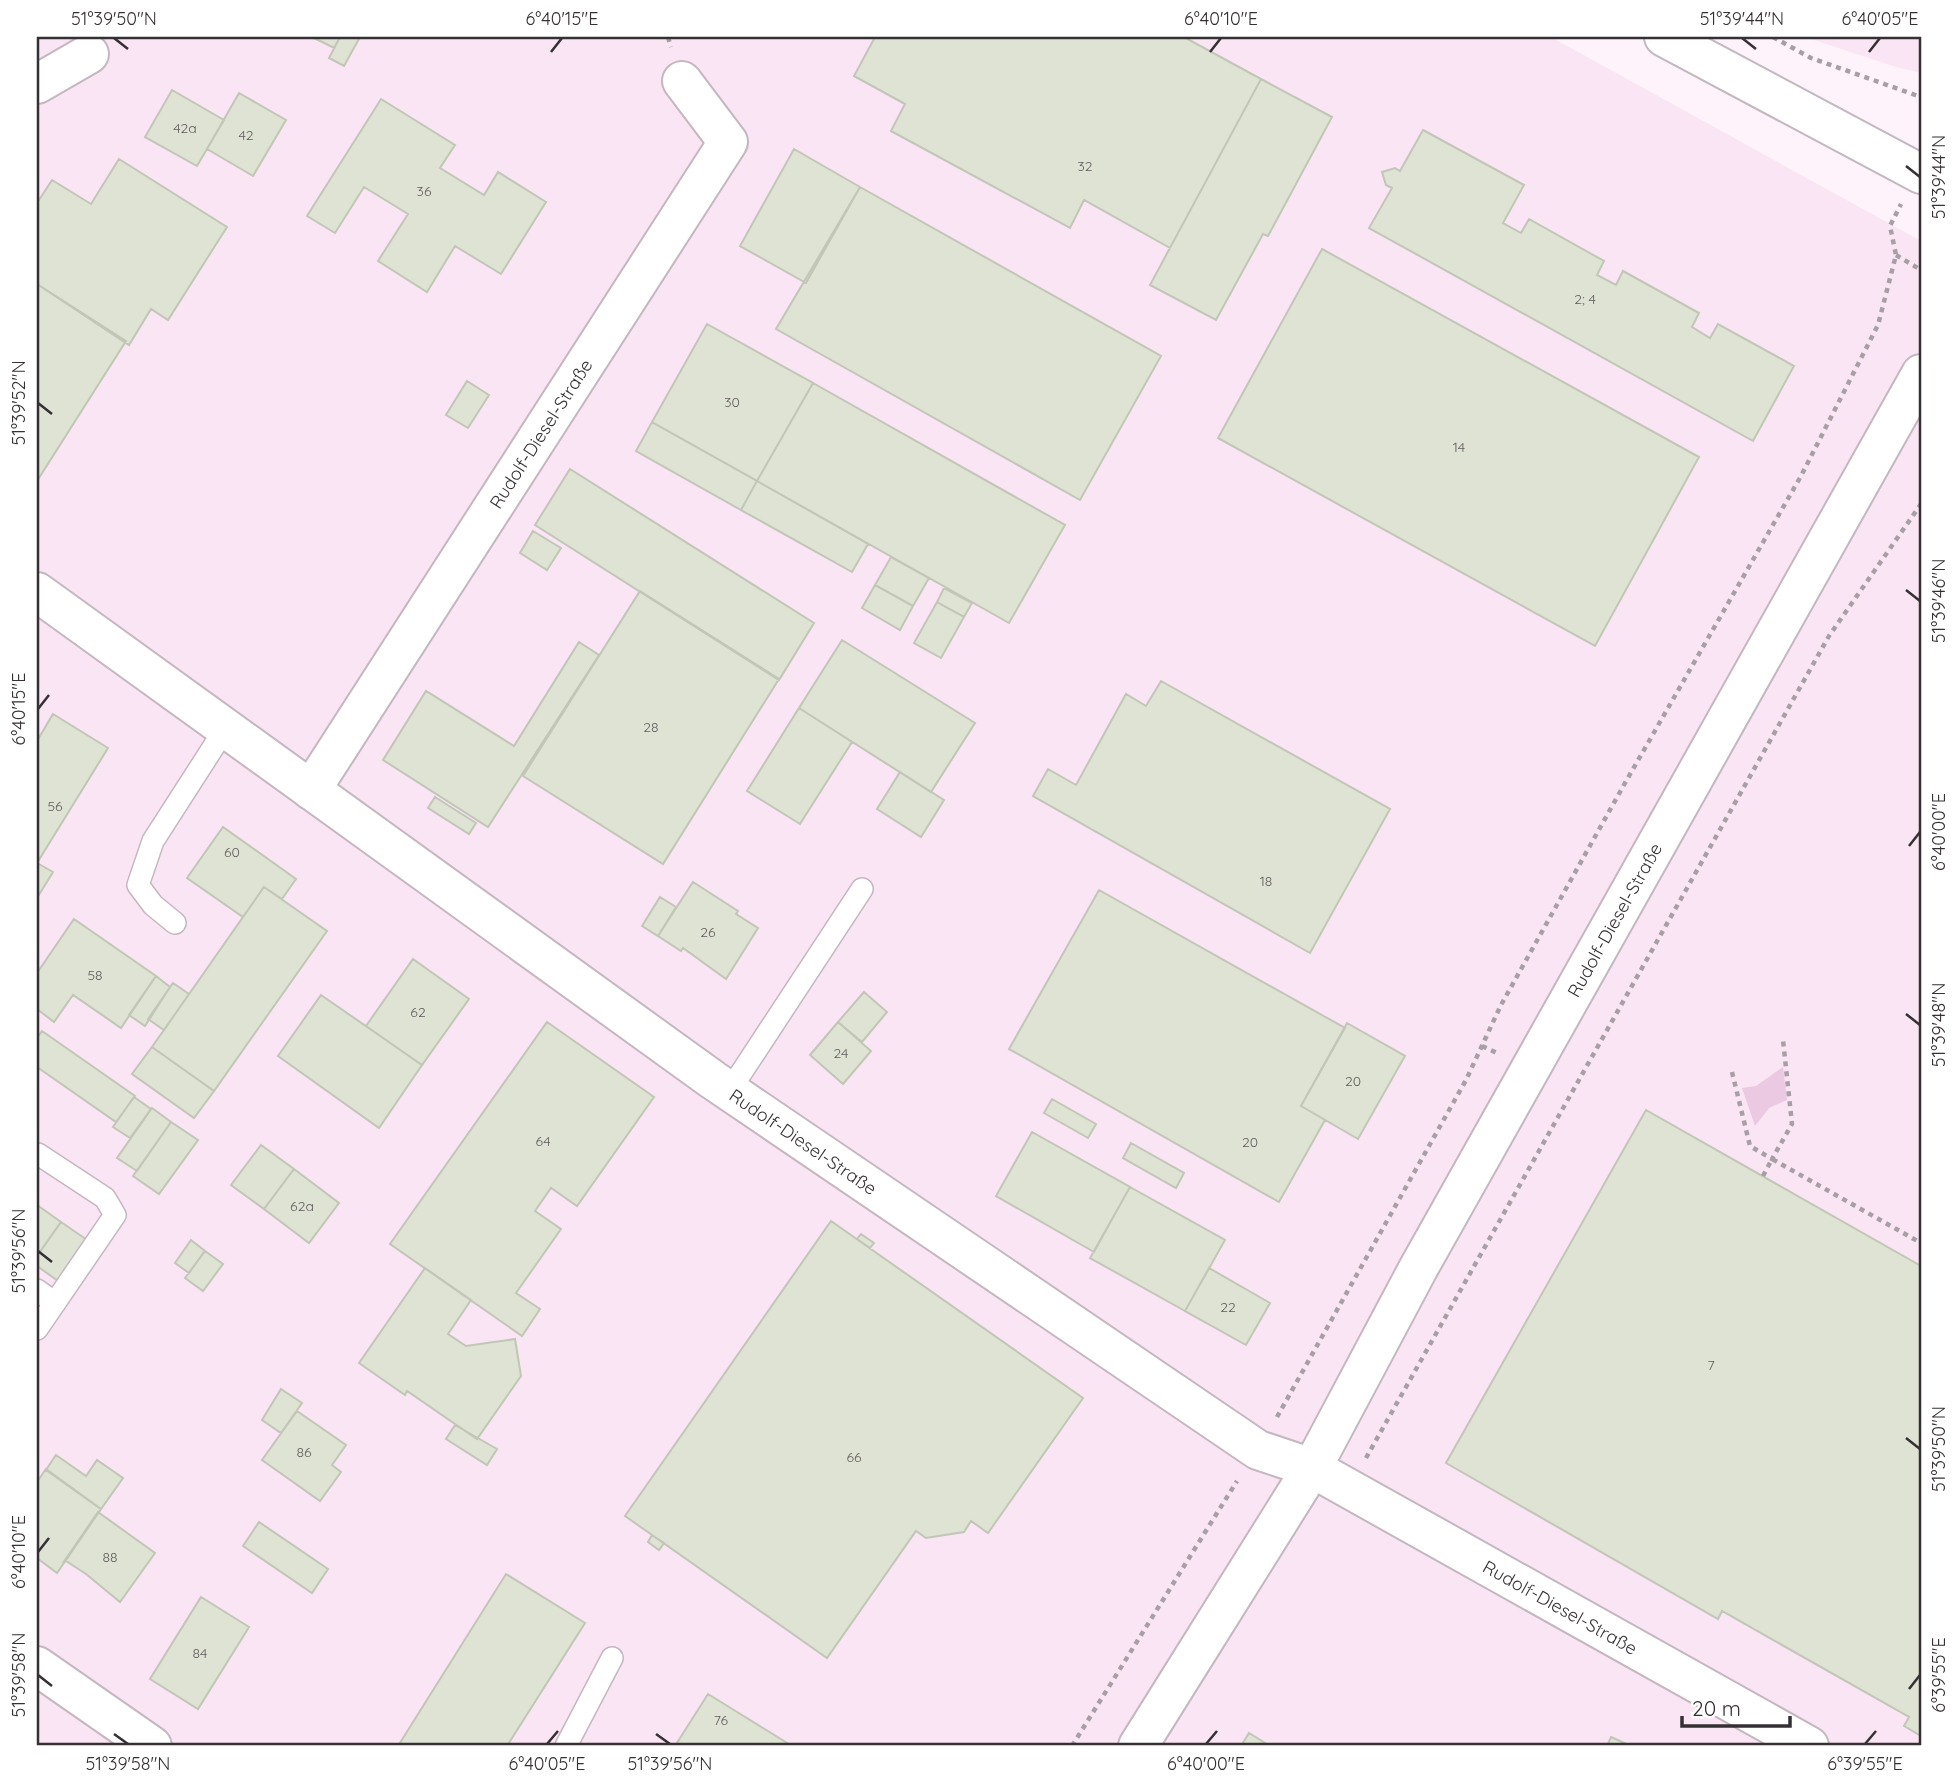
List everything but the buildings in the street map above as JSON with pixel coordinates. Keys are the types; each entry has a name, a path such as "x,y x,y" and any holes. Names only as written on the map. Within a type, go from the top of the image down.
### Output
{"street":[{"path":"1664,37 1919,173"},
{"path":"37,84 87,45"},
{"name":"Rudolf-Diesel-Straße","path":"311,790 728,142 682,81"},
{"name":"Rudolf-Diesel-Straße","path":"1138,1746 1311,1468 1419,1267 1921,374"},
{"name":"Rudolf-Diesel-Straße","path":"37,592 730,1090 1258,1450 1311,1468 1350,1489 1786,1740"},
{"path":"37,1666 152,1746"}],"lane":[{"path":"175,923 153,905 138,885 153,841 225,729"},
{"path":"730,1090 862,888"},
{"path":"37,1329 115,1215 105,1198 38,1154"},
{"path":"37,1290 55,1303"},
{"path":"566,1746 612,1658"}],"path":[{"path":"1773,37 1811,58 1921,97"},
{"path":"1072,1746 1258,1450 1466,1080 1501,1005 1801,476 1878,325 1896,255 1890,226 1919,173"},
{"path":"1896,255 1921,270"},
{"path":"1350,1489 1829,636 1921,504"},
{"path":"1763,1176 1792,1124 1783,1040"},
{"path":"1732,1072 1750,1146 1921,1243"}],"shaded area":[{"path":"37,37 1551,37 1921,241 1921,1746 37,1746"},
{"path":"1805,37 1921,37 1921,73 1896,67"},
{"path":"1783,1067 1787,1100 1769,1108 1755,1126 1742,1088 1756,1086"}]}
